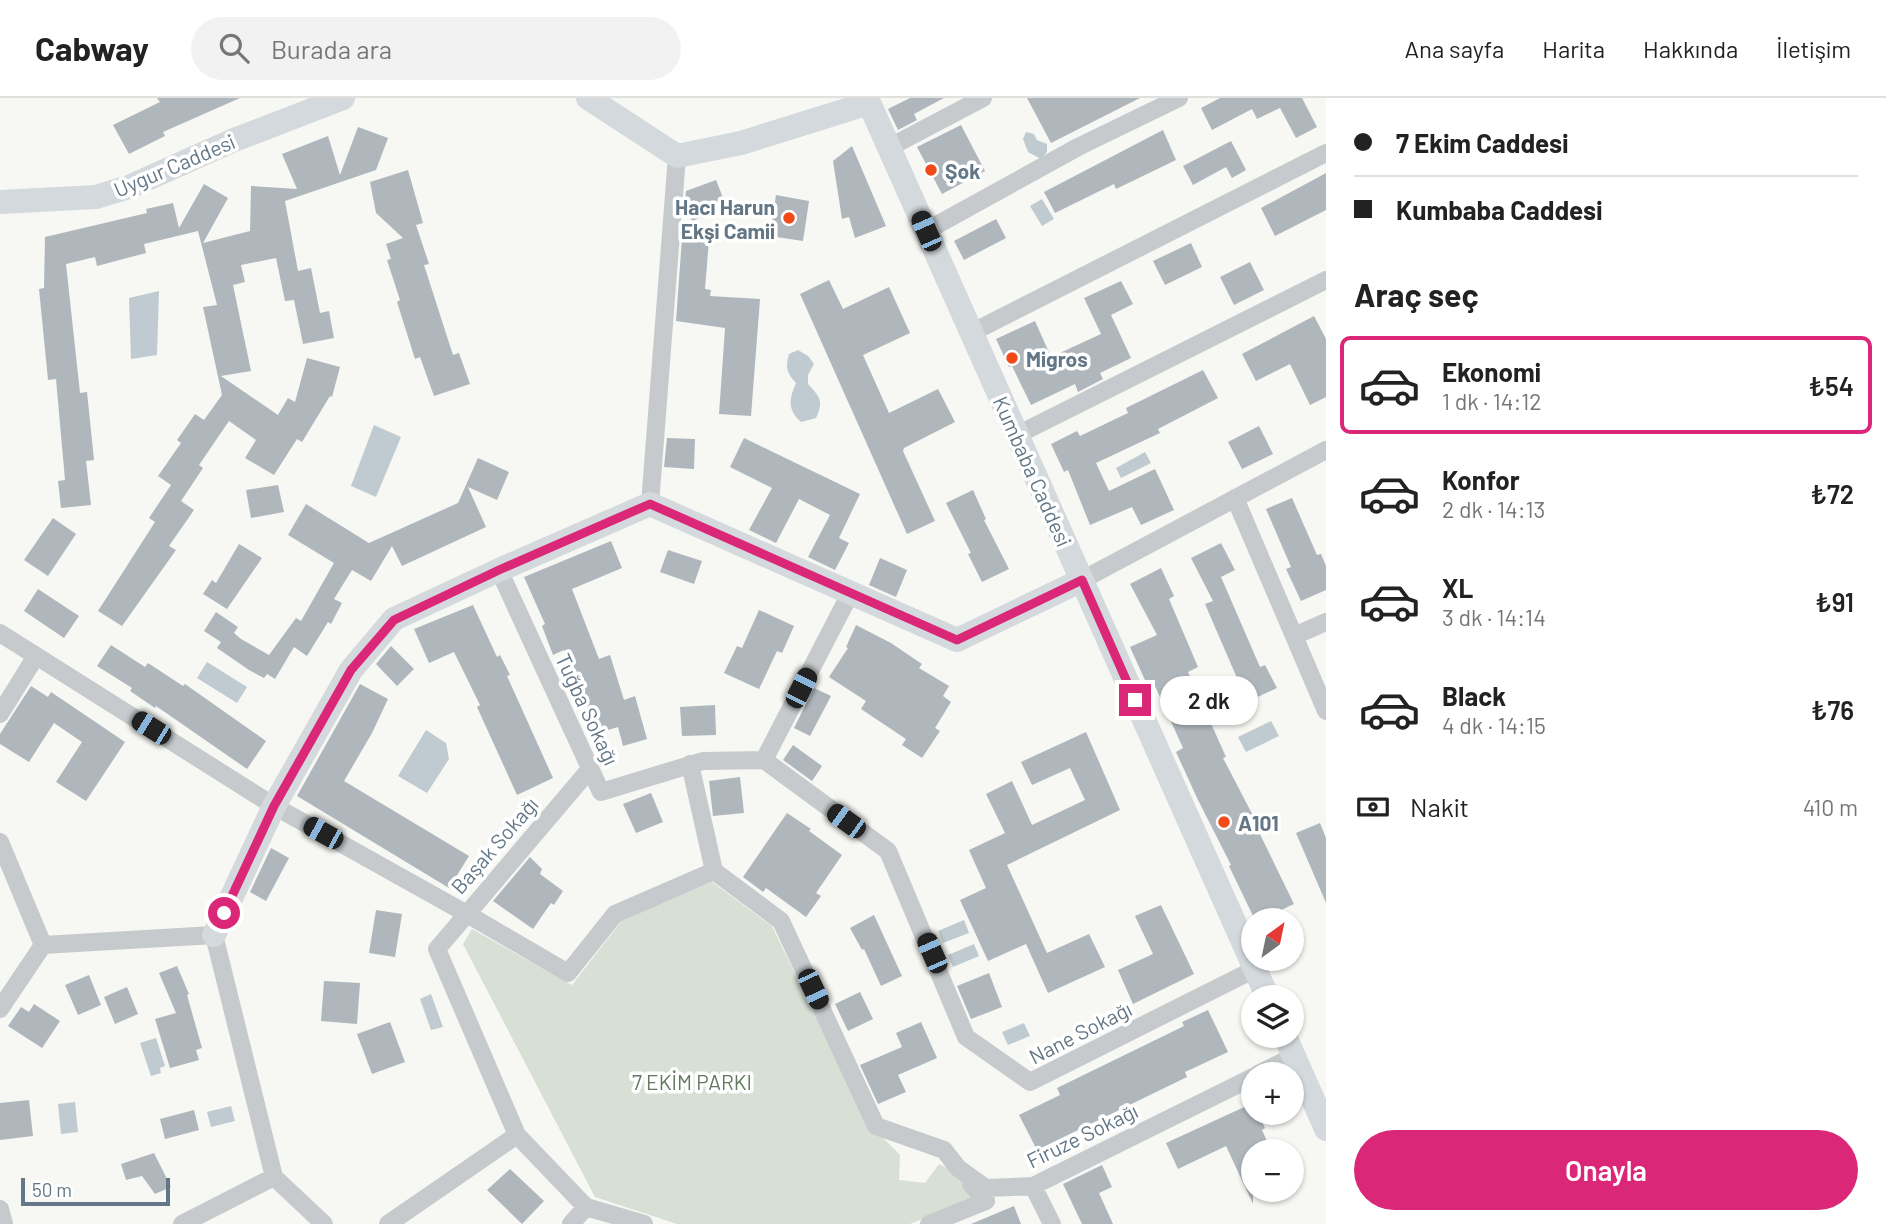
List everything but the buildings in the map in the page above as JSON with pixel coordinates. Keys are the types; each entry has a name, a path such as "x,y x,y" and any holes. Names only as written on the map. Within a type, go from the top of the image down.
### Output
{"street":[{"name":"Uygur Caddesi","path":"0,202 96,197 129,187 234,139 343,98"},
{"path":"588,98 677,156 741,143 868,101"},
{"path":"888,148 983,98"},
{"path":"926,231 1078,147 1179,98"},
{"name":"Kumbaba Caddesi","path":"868,101 1241,937"},
{"path":"971,333 1326,153"},
{"path":"650,504 677,156"},
{"path":"1017,435 1326,281"},
{"path":"324,1224 274,1177 214,935 274,806 351,670 394,620 499,570 650,504 957,640 1082,580 1326,450"},
{"path":"1235,498 1326,711"},
{"name":"Tuğba Sokağı","path":"499,570 601,792 704,761 764,760"},
{"path":"764,760 850,592"},
{"path":"1294,636 1326,622"},
{"name":"Başak Sokağı","path":"0,633 274,806 467,914 590,769"},
{"path":"0,713 36,656"},
{"name":"Nane Sokağı","path":"764,760 888,851 966,1037 1030,1082 1249,971"},
{"path":"643,1224 586,1207 517,1135 437,949 467,914 568,973 615,914 713,871 690,764"},
{"path":"0,842 43,945"},
{"name":"Firuze Sokağı","path":"713,871 781,921 876,1126 944,1150 958,1168 986,1188 1033,1186 1241,1083"},
{"path":"43,945 214,935"},
{"path":"0,1009 43,945"},
{"path":"1272,1062 1288,1048"},
{"path":"1291,1048 1320,1097 1326,1129"},
{"path":"388,1224 517,1135"},
{"path":"929,1224 986,1201 958,1168"},
{"path":"182,1224 274,1177"},
{"path":"1033,1186 1052,1224"},
{"path":"571,1224 586,1207"},
{"path":"0,1209 4,1224"}],"green space":[{"name":"7 EKİM PARKI","path":"712,882 772,926 865,1120 900,1155 899,1180 925,1183 939,1164 962,1175 976,1197 910,1224 677,1224 595,1197 463,944 472,929 572,985 623,919"}],"shaded area":[{"path":"1026,132 1034,134 1037,140 1047,144 1047,152 1041,159 1028,152 1023,139"},
{"path":"1042,199 1054,219 1042,226 1030,206"},
{"path":"159,291 157,355 131,359 129,298"},
{"path":"798,350 814,364 808,375 808,384 820,403 816,418 801,422 791,408 796,383 787,367 789,354"},
{"path":"374,425 401,437 376,497 351,486"},
{"path":"1145,452 1151,463 1121,478 1116,468"},
{"path":"207,662 247,687 237,703 197,678"},
{"path":"1271,721 1279,736 1246,752 1238,737"},
{"path":"426,730 446,743 449,759 427,793 398,776"},
{"path":"964,920 969,933 943,943 938,931"},
{"path":"974,944 979,956 953,967 948,955"},
{"path":"431,994 443,1027 431,1030 420,999"},
{"path":"1024,1023 1030,1036 1008,1045 1002,1032"},
{"path":"156,1038 165,1066 160,1068 161,1073 151,1076 140,1043"},
{"path":"75,1102 78,1132 61,1134 58,1104"},
{"path":"231,1106 235,1121 211,1127 207,1112"}],"place":[{"name":"Şok","path":"931,170"},
{"name":"Hacı Harun Ekşi Camii","path":"789,218"},
{"name":"Migros","path":"1012,358"},
{"name":"A101","path":"1224,822"}],"route":[{"path":"224,913 274,806 351,670 394,620 499,570 650,504 957,640 1082,580 1135,700"}]}
